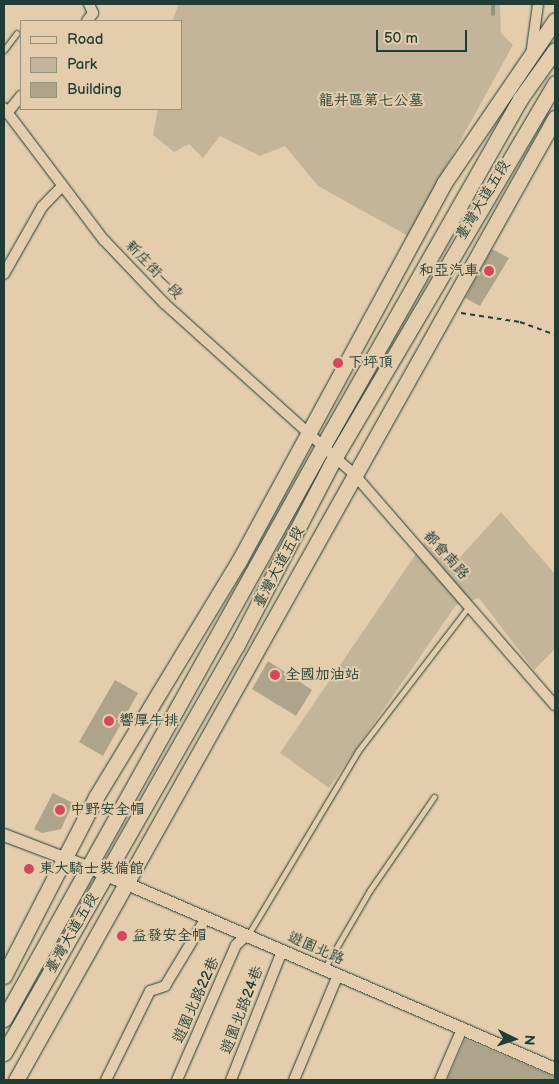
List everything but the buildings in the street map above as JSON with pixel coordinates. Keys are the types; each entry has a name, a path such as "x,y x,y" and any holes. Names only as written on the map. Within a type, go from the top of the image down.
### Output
{"main road":[{"path":"4,976 96,797 239,561 307,432 444,184 532,48 555,20"},
{"name":"臺灣大道五段","path":"4,1019 322,446 520,99 555,50"},
{"name":"臺灣大道五段","path":"4,1053 285,557 335,458 481,202 555,82"},
{"name":"臺灣大道五段","path":"16,1080 127,884 353,474 555,118"}],"street":[{"path":"88,20 93,13 89,4"},
{"path":"520,99 532,48 538,4"},
{"path":"6,110 20,97"},
{"name":"新庄街一段","path":"6,110 104,240 165,304 307,432"},
{"path":"4,274 42,207 62,186"},
{"name":"都會南路","path":"307,432 353,474 470,604 555,705"},
{"name":"遊園北路","path":"4,835 63,861 88,867 555,1069"},
{"path":"106,1080 150,991 165,986 206,918"},
{"name":"遊園北路22巷","path":"177,1080 236,946 247,935"},
{"name":"遊園北路24巷","path":"231,1080 282,951"},
{"path":"294,1080 338,975"},
{"path":"440,1080 462,1029"}],"lane":[{"path":"4,50 18,33"},
{"path":"247,935 358,751 470,604"},
{"path":"324,969 370,890 434,797"}],"path":[{"path":"446,311 520,322 555,335"}],"green space":[{"name":"龍井區第七公墓","path":"179,4 500,4 501,33 513,45 408,236 318,186 285,146 260,156 220,136 203,158 189,144 174,152 153,135 158,110 182,110 182,20 172,20"},
{"path":"501,512 555,574 555,649 534,670 479,598 456,605 329,788 280,753 424,542 453,565"}],"waterway":[{"path":"493,4 493,14"}],"place":[{"name":"和亞汽車","path":"489,271"},
{"name":"下坪頂","path":"338,363"},
{"name":"全國加油站","path":"275,675"},
{"name":"響厚牛排","path":"109,721"},
{"name":"中野安全帽","path":"60,810"},
{"name":"東大騎士裝備館","path":"29,869"},
{"name":"益發安全帽","path":"122,936"}]}
